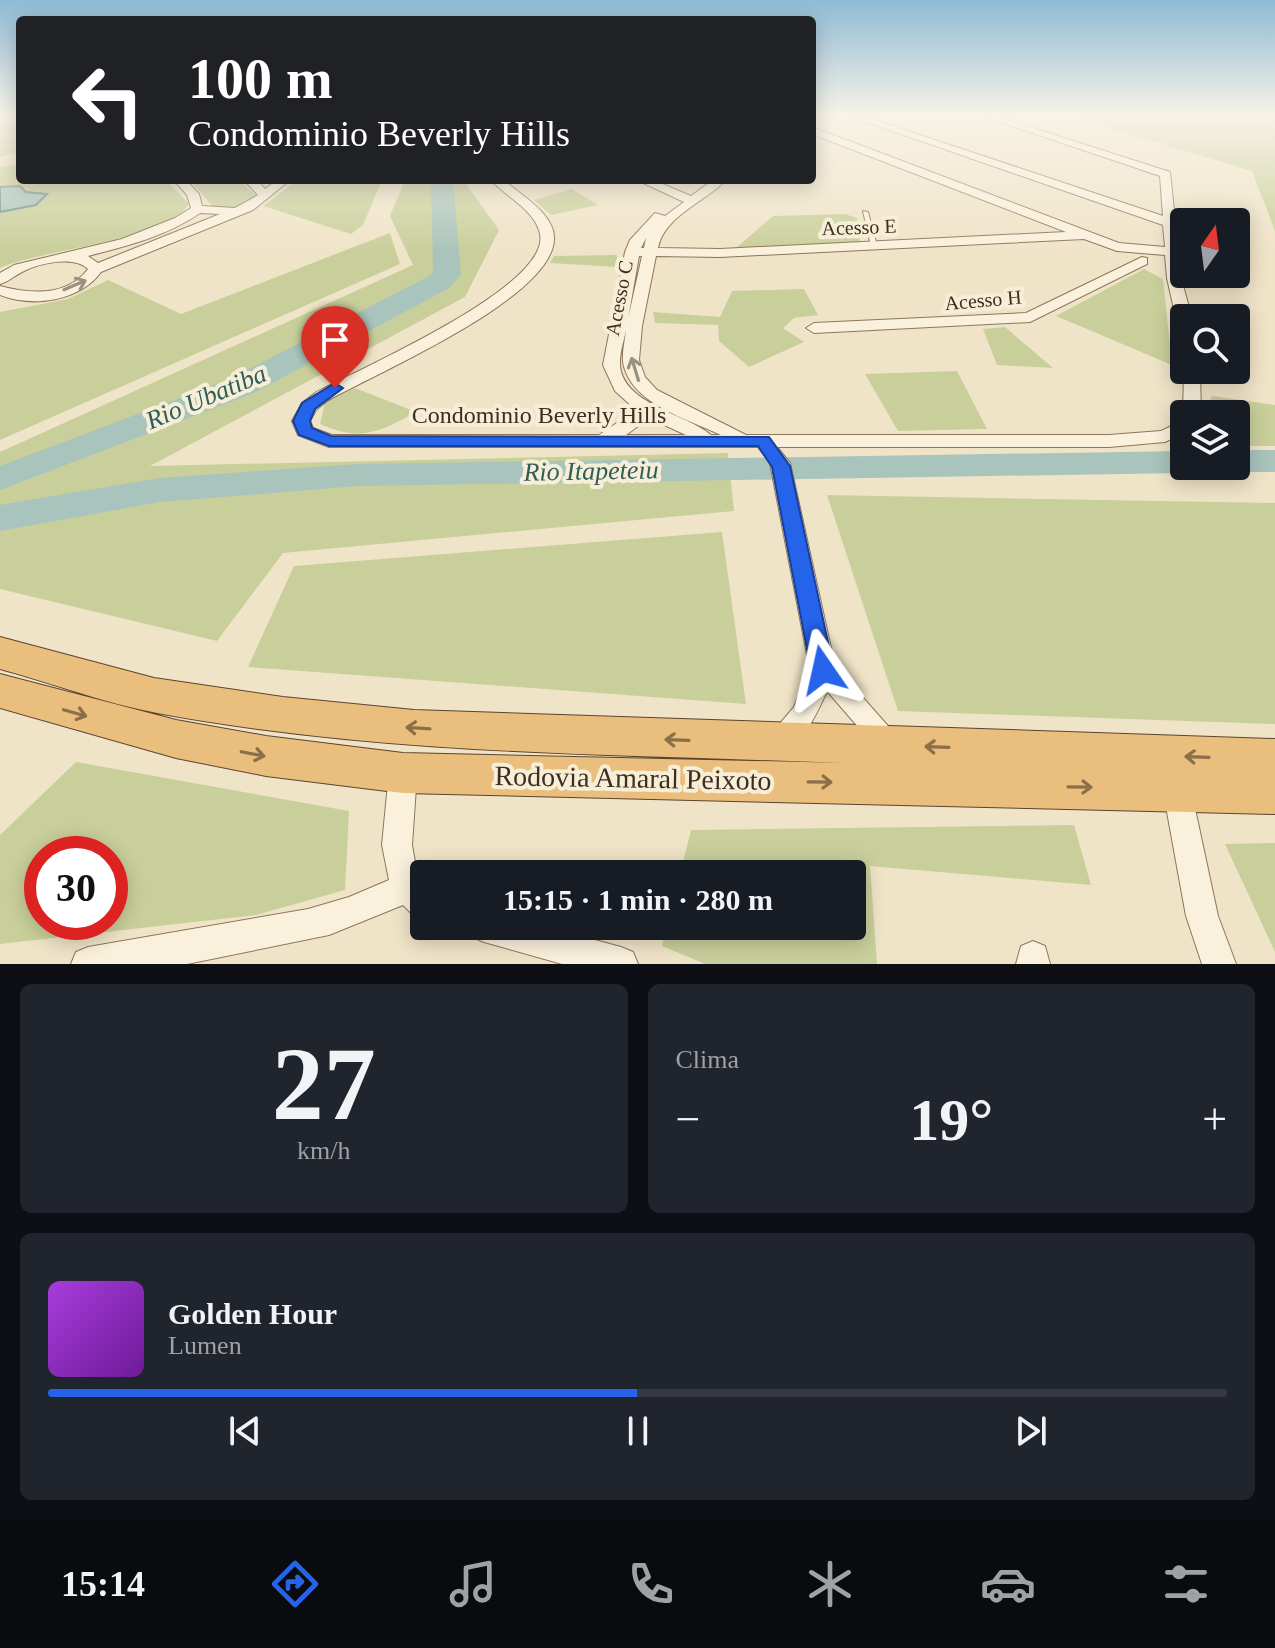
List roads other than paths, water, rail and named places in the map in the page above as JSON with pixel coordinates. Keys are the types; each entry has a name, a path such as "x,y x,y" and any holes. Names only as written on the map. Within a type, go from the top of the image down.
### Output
{"highway":[{"name":"Rodovia Amaral Peixoto","path":"0,653 154,695 283,715 430,729 1275,759"},
{"name":"Rodovia Amaral Peixoto","path":"0,691 176,739 266,756 403,773 1275,793"}],"street":[{"path":"895,162 1117,247 1170,276"},
{"path":"990,162 1170,223"},
{"path":"1136,162 1168,177 1170,208"},
{"path":"184,184 193,194 197,209"},
{"path":"256,184 265,195"},
{"path":"4,295 58,292 86,281 96,269 239,211 279,184"},
{"name":"Condominio Beverly Hills","path":"502,184 542,219 548,239 539,264 500,301 321,397 308,407 301,421 305,431 329,441 602,442 710,439 803,442 1109,441 1148,439 1170,430"},
{"path":"652,184 687,199"},
{"name":"Acesso C","path":"702,184 653,238 631,360 637,378 663,402 753,440"},
{"name":"Acesso C","path":"710,439 647,410 621,387 611,365 635,243 647,227 713,184"},
{"path":"0,280 20,267 127,242 175,223 197,209 239,211"},
{"path":"175,223 193,230"},
{"name":"Acesso E","path":"632,252 650,254 874,246 1088,235"},
{"path":"127,242 146,248"},
{"path":"1117,247 1170,252"},
{"path":"61,258 87,260 96,269"},
{"name":"Acesso H","path":"814,328 1030,317 1142,261"},
{"path":"602,442 647,410"},
{"path":"753,440 782,470 823,670 891,746"},
{"path":"782,470 803,442"},
{"path":"778,743 804,713 823,670"},
{"path":"403,773 398,838 402,870 410,884"},
{"path":"1177,790 1202,916 1219,964"},
{"path":"88,964 345,916 379,903 410,896"},
{"path":"534,940 621,964"}],"lane":[{"path":"865,212 874,246"}],"water":[{"path":"20,186 26,192 47,194 36,205 0,212 0,187"}],"waterway":[{"name":"Rio Ubatiba","path":"0,479 242,386 439,282 447,275 442,184"},
{"name":"Rio Itapeteiu","path":"1250,461 1275,461"},
{"name":"Rio Itapeteiu","path":"0,518 160,490 358,475 1170,462"}]}
